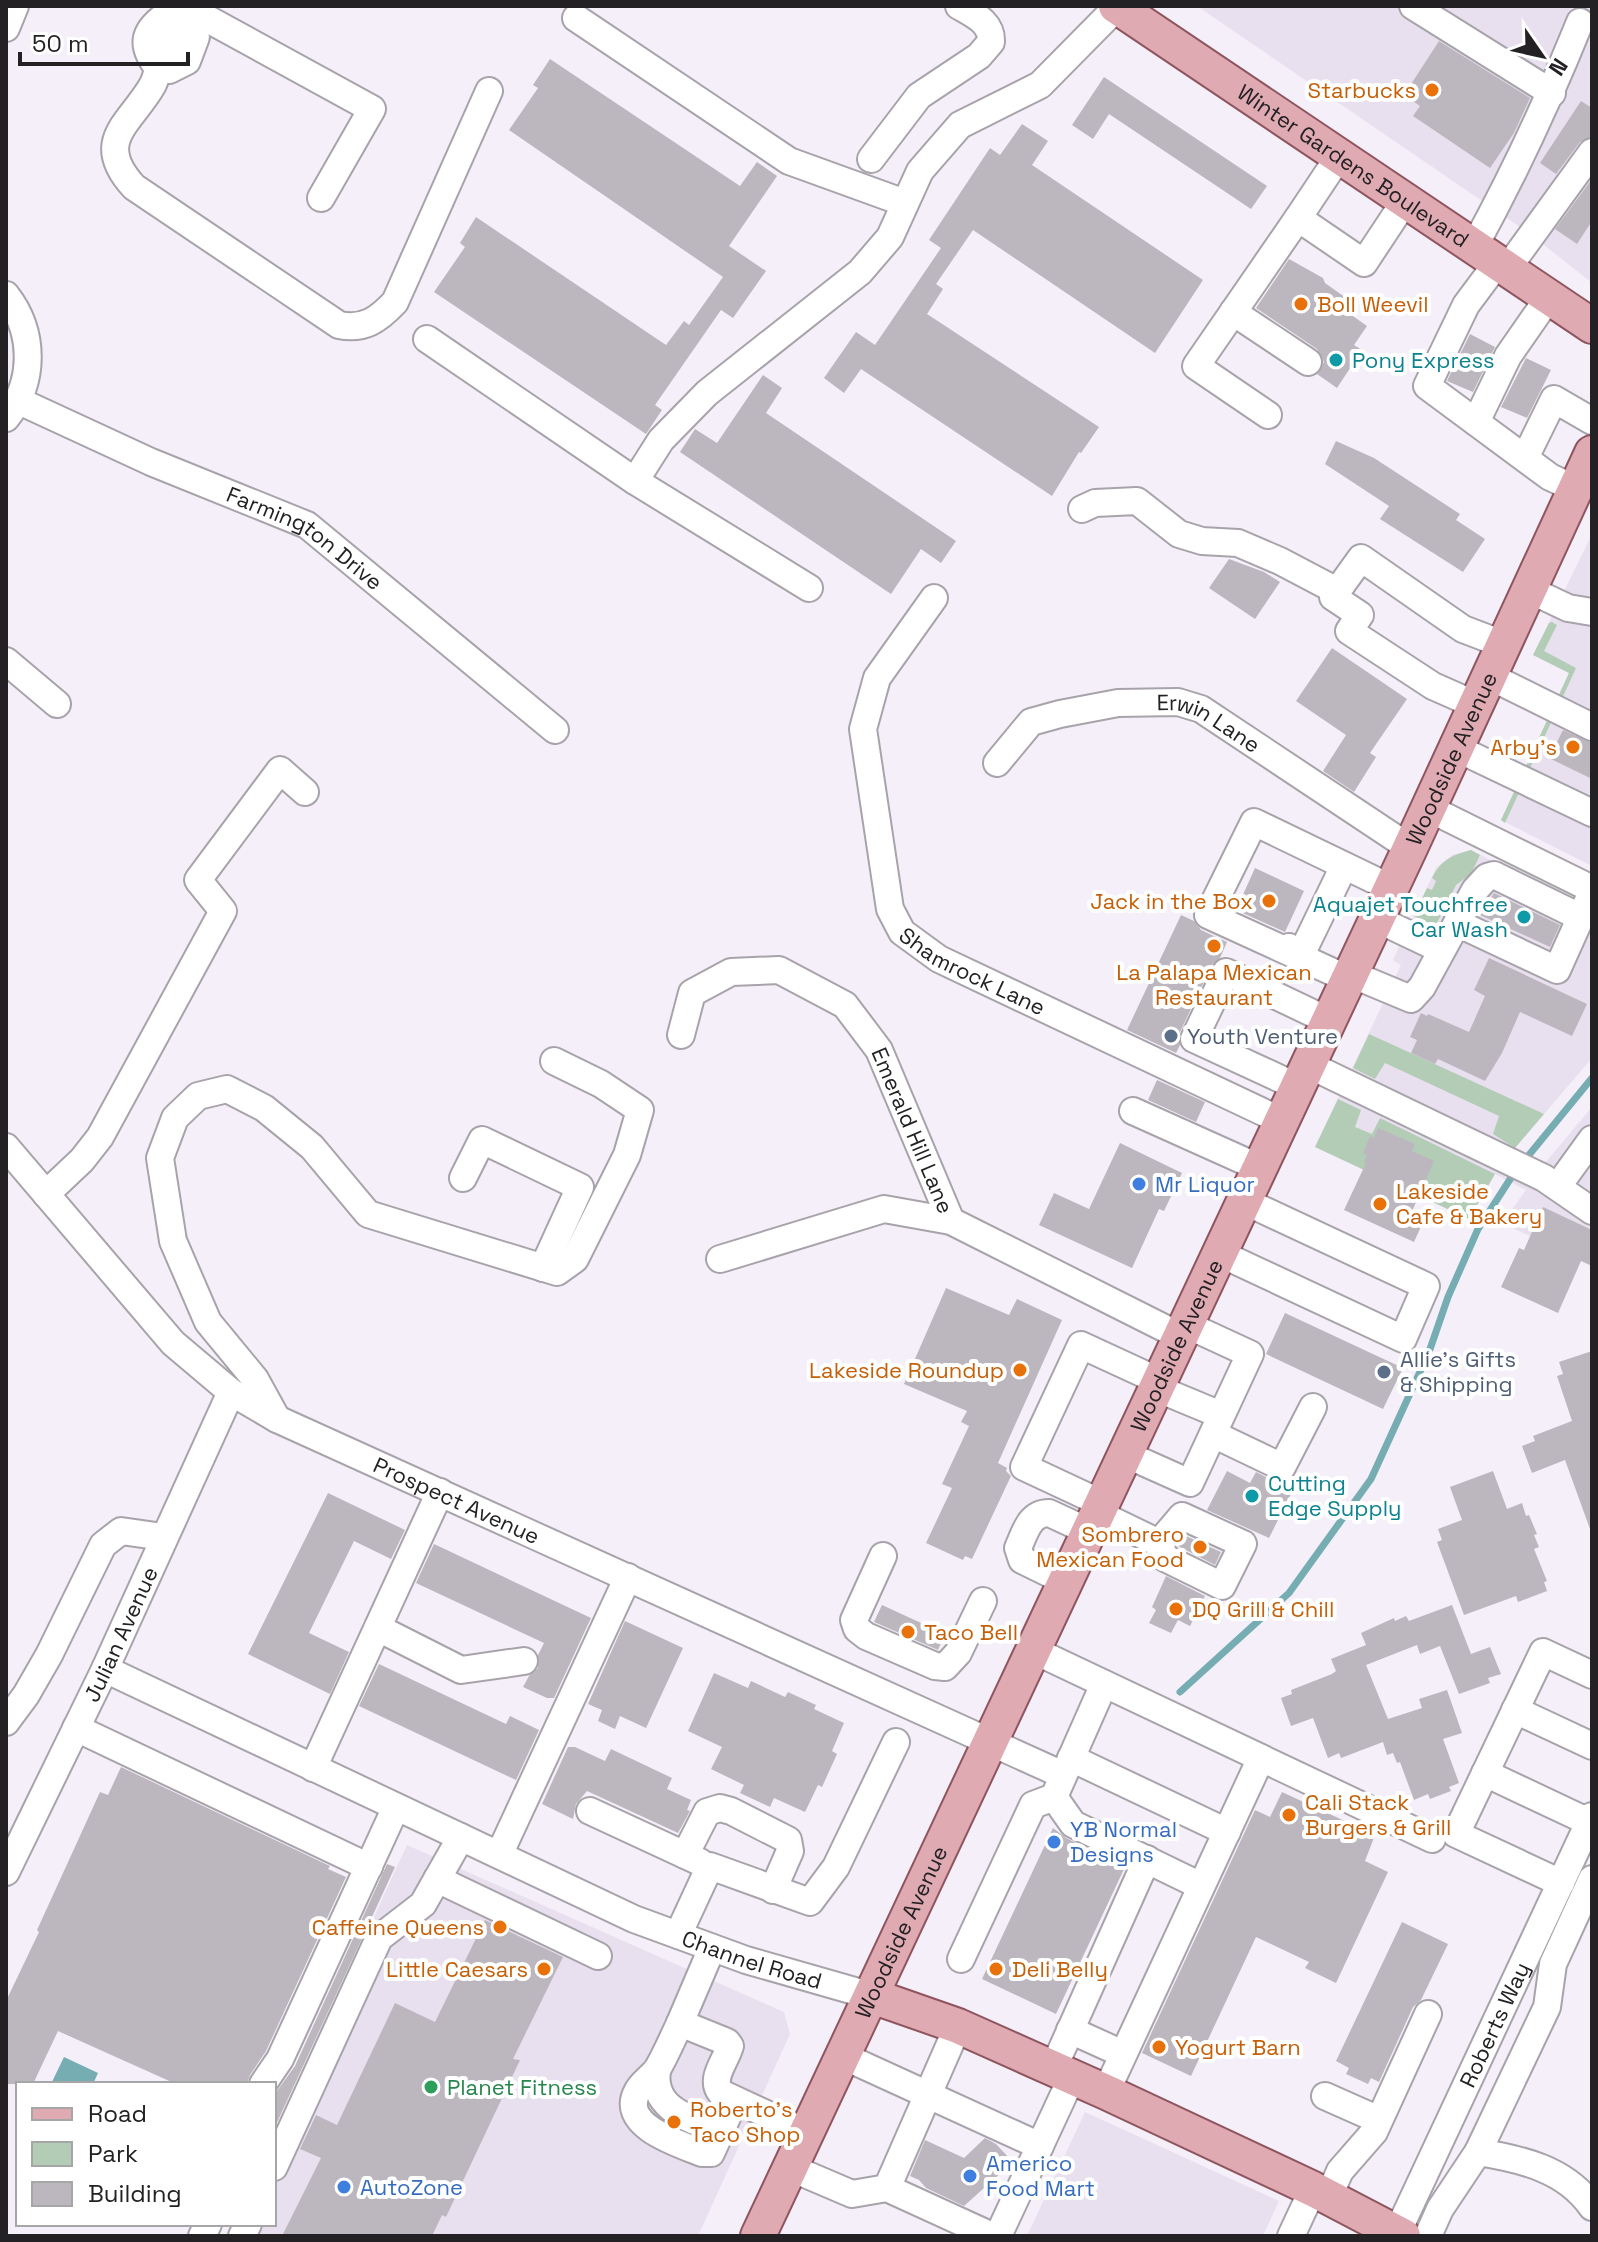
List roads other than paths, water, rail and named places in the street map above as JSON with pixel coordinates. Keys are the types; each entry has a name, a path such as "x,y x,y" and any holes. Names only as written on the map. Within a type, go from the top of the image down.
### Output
{"main road":[{"name":"Winter Gardens Boulevard","path":"1117,6 1592,326"},
{"name":"Woodside Avenue","path":"758,2236 1350,977 1592,453"},
{"name":"Channel Road","path":"872,1996 958,2026 1409,2235"}],"street":[{"path":"6,28 15,6"},
{"path":"871,159 919,96 979,56 991,42 991,31 984,22 959,6"},
{"path":"635,481 661,440 707,393 860,272 890,237 920,171 960,125 1040,85 1117,6"},
{"path":"1413,6 1552,93"},
{"path":"183,9 167,41 154,85 119,132 116,148 119,166 134,187 339,325 352,328 365,326 395,302 489,91"},
{"path":"183,9 191,22 195,45 187,61 169,70 158,68 145,47 147,36 158,21 183,9 372,109 321,198"},
{"path":"576,18 782,157 804,168 905,203"},
{"path":"1493,259 1501,197 1552,93 1580,22"},
{"path":"1576,489 1550,477 1427,386 1466,305 1493,259 1592,152"},
{"path":"1268,415 1196,366 1340,155"},
{"path":"1298,218 1364,263 1405,201"},
{"name":"Farmington Drive","path":"6,295 18,315 27,344 27,373 13,410 307,525 555,730"},
{"path":"1476,422 1508,356 1549,297"},
{"path":"1233,312 1308,362"},
{"path":"427,339 635,481 809,588"},
{"path":"1525,458 1554,399 1592,421"},
{"path":"1082,509 1095,503 1137,501 1179,534 1202,541 1238,543 1337,591"},
{"path":"1505,645 1463,629 1361,558 1333,597 1360,615 1349,631 1433,686 1483,690 1592,727"},
{"path":"1530,590 1558,604 1589,605"},
{"name":"Shamrock Lane","path":"934,598 877,678 863,729 890,909 902,932 939,959 1282,1121"},
{"path":"6,661 57,704"},
{"name":"Erwin Lane","path":"997,763 1031,722 1118,703 1178,702 1201,709 1410,848"},
{"path":"1456,748 1592,813"},
{"path":"46,1194 82,1160 100,1137 223,911 198,880 280,770 305,792"},
{"path":"1428,808 1592,891 1557,970 1457,923"},
{"path":"1391,888 1254,822 1208,915 1300,957 1411,999 1422,987 1475,890 1487,877 1494,875 1580,917"},
{"path":"1300,957 1344,866"},
{"path":"1377,919 1442,950"},
{"name":"Emerald Hill Lane","path":"681,1035 692,993 731,972 779,970 845,1005 879,1050 951,1221 1183,1330 1250,1354 1217,1424"},
{"path":"1329,1021 1226,972 1194,1039 1303,1076 1502,1158 1551,1182 1592,1211"},
{"path":"277,1419 255,1379 208,1322 173,1241 160,1158 175,1118 198,1096 227,1089 264,1108 312,1147 368,1214 557,1272 575,1259 627,1155 640,1110 601,1084 554,1061"},
{"path":"1133,1111 1260,1168"},
{"path":"463,1178 482,1140 580,1187 543,1268"},
{"path":"1551,1182 1590,1145"},
{"name":"Prospect Avenue","path":"6,1147 173,1343 231,1392 277,1419 991,1741 1063,1777 1227,1832"},
{"path":"1219,1253 1403,1339 1426,1286 1244,1201"},
{"path":"720,1259 884,1209 951,1221"},
{"path":"1159,1543 1095,1516 1024,1467 1081,1345 1158,1384 1282,1467 1313,1407"},
{"name":"Julian Avenue","path":"6,1872 105,1669 231,1392"},
{"path":"1125,1454 1190,1483 1217,1424"},
{"path":"313,1768 440,1492"},
{"path":"1065,1581 1022,1560 1018,1548 1030,1522 1042,1513 1095,1516"},
{"path":"6,1722 49,1655 103,1545 121,1531 163,1537"},
{"path":"883,1556 854,1620 857,1629 866,1636 935,1666 945,1667 958,1653 983,1601"},
{"path":"499,1855 628,1577"},
{"path":"378,1628 461,1670 524,1661"},
{"path":"1033,1650 1432,1839"},
{"path":"1561,1883 1456,1834 1543,1652 1592,1675"},
{"name":"Channel Road","path":"105,1669 634,1919 712,1948 872,1996"},
{"path":"961,1959 1033,1805 1063,1777 1104,1684"},
{"path":"1515,1710 1592,1746"},
{"path":"76,1728 369,1867"},
{"path":"590,1811 710,1866 810,1902 836,1867 896,1742"},
{"path":"1106,2092 1261,1758"},
{"path":"1485,1773 1591,1819"},
{"path":"1063,1777 1073,1824 1201,1886"},
{"path":"264,2082 280,2059 396,1807"},
{"path":"685,1855 707,1812 720,1808 731,1811 788,1840 790,1851 773,1890"},
{"name":"Roberts Way","path":"1409,2235 1591,1819"},
{"path":"276,2163 379,1938 423,1904 461,1837"},
{"path":"791,2168 852,2194 887,2188 995,2236 1040,2146 1063,2073 1070,2030 1147,1859"},
{"path":"678,1935 710,1866"},
{"path":"437,1879 598,1956"},
{"path":"1409,2235 1440,2209 1478,2152 1547,2007 1553,1964 1592,1879"},
{"path":"712,1948 657,2070 637,2090 635,2112 647,2128 708,2154 736,2100"},
{"path":"1291,2236 1321,2194 1374,2132 1428,2014"},
{"path":"680,2023 730,2046 715,2081 721,2093 807,2133"},
{"path":"887,2188 958,2026"},
{"path":"1070,2030 1123,2054"},
{"path":"843,2056 1040,2146"},
{"path":"1325,2096 1379,2120"},
{"path":"1478,2152 1509,2157 1558,2175 1574,2186 1592,2207"}],"water":[{"path":"64,2057 98,2073 94,2082 52,2082"}],"waterway":[{"path":"1524,1161 1592,1078"},
{"path":"1180,1692 1289,1593 1371,1479 1429,1352 1448,1297 1478,1229 1516,1170"}],"place":[{"name":"Starbucks","path":"1432,90"},
{"name":"Boll Weevil","path":"1301,304"},
{"name":"Pony Express","path":"1336,360"},
{"name":"Arby's","path":"1573,747"},
{"name":"Jack in the Box","path":"1269,901"},
{"name":"Aquajet Touchfree Car Wash","path":"1524,917"},
{"name":"La Palapa Mexican Restaurant","path":"1214,946"},
{"name":"Youth Venture","path":"1171,1036"},
{"name":"Mr Liquor","path":"1139,1184"},
{"name":"Lakeside Cafe & Bakery","path":"1380,1204"},
{"name":"Lakeside Roundup","path":"1020,1370"},
{"name":"Allie's Gifts & Shipping","path":"1384,1372"},
{"name":"Cutting Edge Supply","path":"1252,1496"},
{"name":"Sombrero Mexican Food","path":"1200,1547"},
{"name":"DQ Grill & Chill","path":"1176,1609"},
{"name":"Taco Bell","path":"908,1632"},
{"name":"Cali Stack Burgers & Grill","path":"1289,1815"},
{"name":"YB Normal Designs","path":"1054,1842"},
{"name":"Caffeine Queens","path":"500,1927"},
{"name":"Little Caesars","path":"544,1969"},
{"name":"Deli Belly","path":"996,1969"},
{"name":"Yogurt Barn","path":"1159,2047"},
{"name":"Planet Fitness","path":"431,2087"},
{"name":"Roberto's Taco Shop","path":"674,2122"},
{"name":"Americo Food Mart","path":"970,2176"},
{"name":"AutoZone","path":"344,2187"}]}
